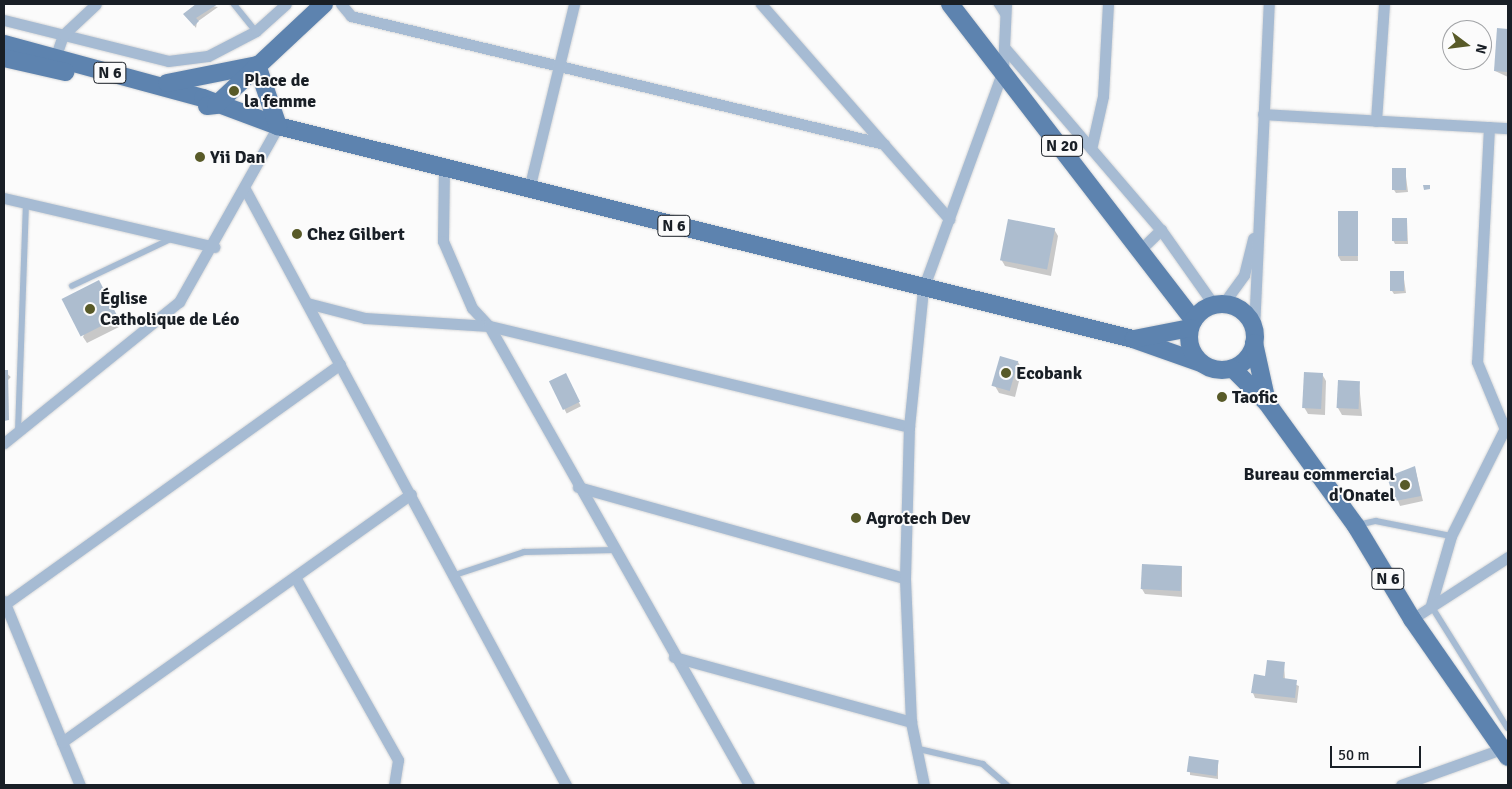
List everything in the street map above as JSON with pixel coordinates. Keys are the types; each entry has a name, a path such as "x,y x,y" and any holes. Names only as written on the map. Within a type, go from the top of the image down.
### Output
{"main road":[{"path":"216,106 257,65 324,4"},
{"name":"N 20","path":"950,4 1173,289 1191,324 1190,347 1201,363"},
{"name":"N 6","path":"4,44 54,63 200,106 216,106"},
{"name":"N 6","path":"4,58 54,63 144,82 203,98 216,106 278,126 923,289 1133,339 1201,363"},
{"path":"144,82 191,82 257,65"},
{"path":"257,65 278,126"},
{"path":"1173,289 1242,311 1254,336 1250,354 1233,368 1211,369 1201,363"},
{"path":"1191,324 1218,304"},
{"name":"N 6","path":"1133,339 1191,324"},
{"name":"N 6","path":"1254,336 1267,403"},
{"name":"N 6","path":"1233,368 1267,403 1356,526 1412,619 1506,751"}],"street":[{"path":"54,63 63,35 96,4"},
{"path":"4,20 168,60 208,56 256,32 286,4"},
{"path":"341,4 351,16 884,144"},
{"path":"529,189 574,4"},
{"path":"761,4 950,219"},
{"path":"924,785 911,722 904,578 909,427 923,289 1003,70 1006,4"},
{"path":"1092,145 1103,96 1108,4"},
{"path":"1254,336 1269,4"},
{"path":"1376,121 1384,4"},
{"path":"1004,47 1092,145 1218,304 1244,275 1260,209"},
{"path":"1263,114 1508,128"},
{"path":"4,443 179,302 214,247 278,126"},
{"path":"1431,605 1451,536 1506,425 1478,362 1489,127"},
{"path":"444,167 443,241 472,308 489,326 674,657 749,785"},
{"path":"245,189 411,494 566,785"},
{"path":"4,198 214,247"},
{"path":"1141,249 1161,230"},
{"path":"307,303 365,318 489,326 909,427"},
{"path":"80,785 5,603 340,364"},
{"path":"578,487 904,578"},
{"path":"62,742 411,494"},
{"path":"1412,619 1508,557"},
{"path":"295,577 398,760 394,785"},
{"path":"674,657 911,722"},
{"path":"1401,785 1506,751"}],"lane":[{"path":"234,4 256,32"},
{"path":"998,4 1006,17"},
{"path":"18,432 26,202"},
{"path":"72,286 174,237"},
{"path":"1356,526 1376,520 1451,536"},
{"path":"455,576 524,552 615,550"},
{"path":"1431,605 1508,728"},
{"path":"915,748 983,764 1006,785"}],"building":[{"path":"196,4 218,4 196,18 199,21 194,26 183,14"},
{"path":"1497,28 1508,29 1508,72 1494,71"},
{"path":"1392,168 1406,168 1406,190 1392,190"},
{"path":"1423,185 1430,185 1430,189 1424,190"},
{"path":"1338,211 1358,211 1358,256 1338,256"},
{"path":"1392,218 1407,218 1407,241 1392,241"},
{"path":"1008,219 1055,228 1047,269 1000,260"},
{"path":"1390,271 1404,271 1404,291 1390,291"},
{"name":"Église Catholique de Léo","path":"99,280 118,317 81,336 62,299"},
{"path":"1000,356 1018,361 1010,391 991,386"},
{"path":"4,370 8,370 9,420 4,421"},
{"path":"1304,372 1323,373 1321,409 1302,408"},
{"path":"566,373 580,402 563,410 549,381"},
{"path":"1338,380 1360,381 1359,409 1337,408"},
{"path":"1415,466 1421,496 1395,501 1387,477"},
{"path":"1142,564 1182,566 1181,591 1141,589"},
{"path":"1267,660 1285,662 1283,678 1297,680 1295,698 1251,693 1254,674 1265,676"},
{"path":"1189,756 1219,760 1216,776 1187,772"}],"place":[{"name":"Place de la femme","path":"234,91"},
{"name":"Yii Dan","path":"200,157"},
{"name":"Chez Gilbert","path":"297,234"},
{"name":"Église Catholique de Léo","path":"90,309"},
{"name":"Ecobank","path":"1006,373"},
{"name":"Taofic","path":"1222,397"},
{"name":"Bureau commercial d'Onatel","path":"1405,485"},
{"name":"Agrotech Dev","path":"856,518"}]}
